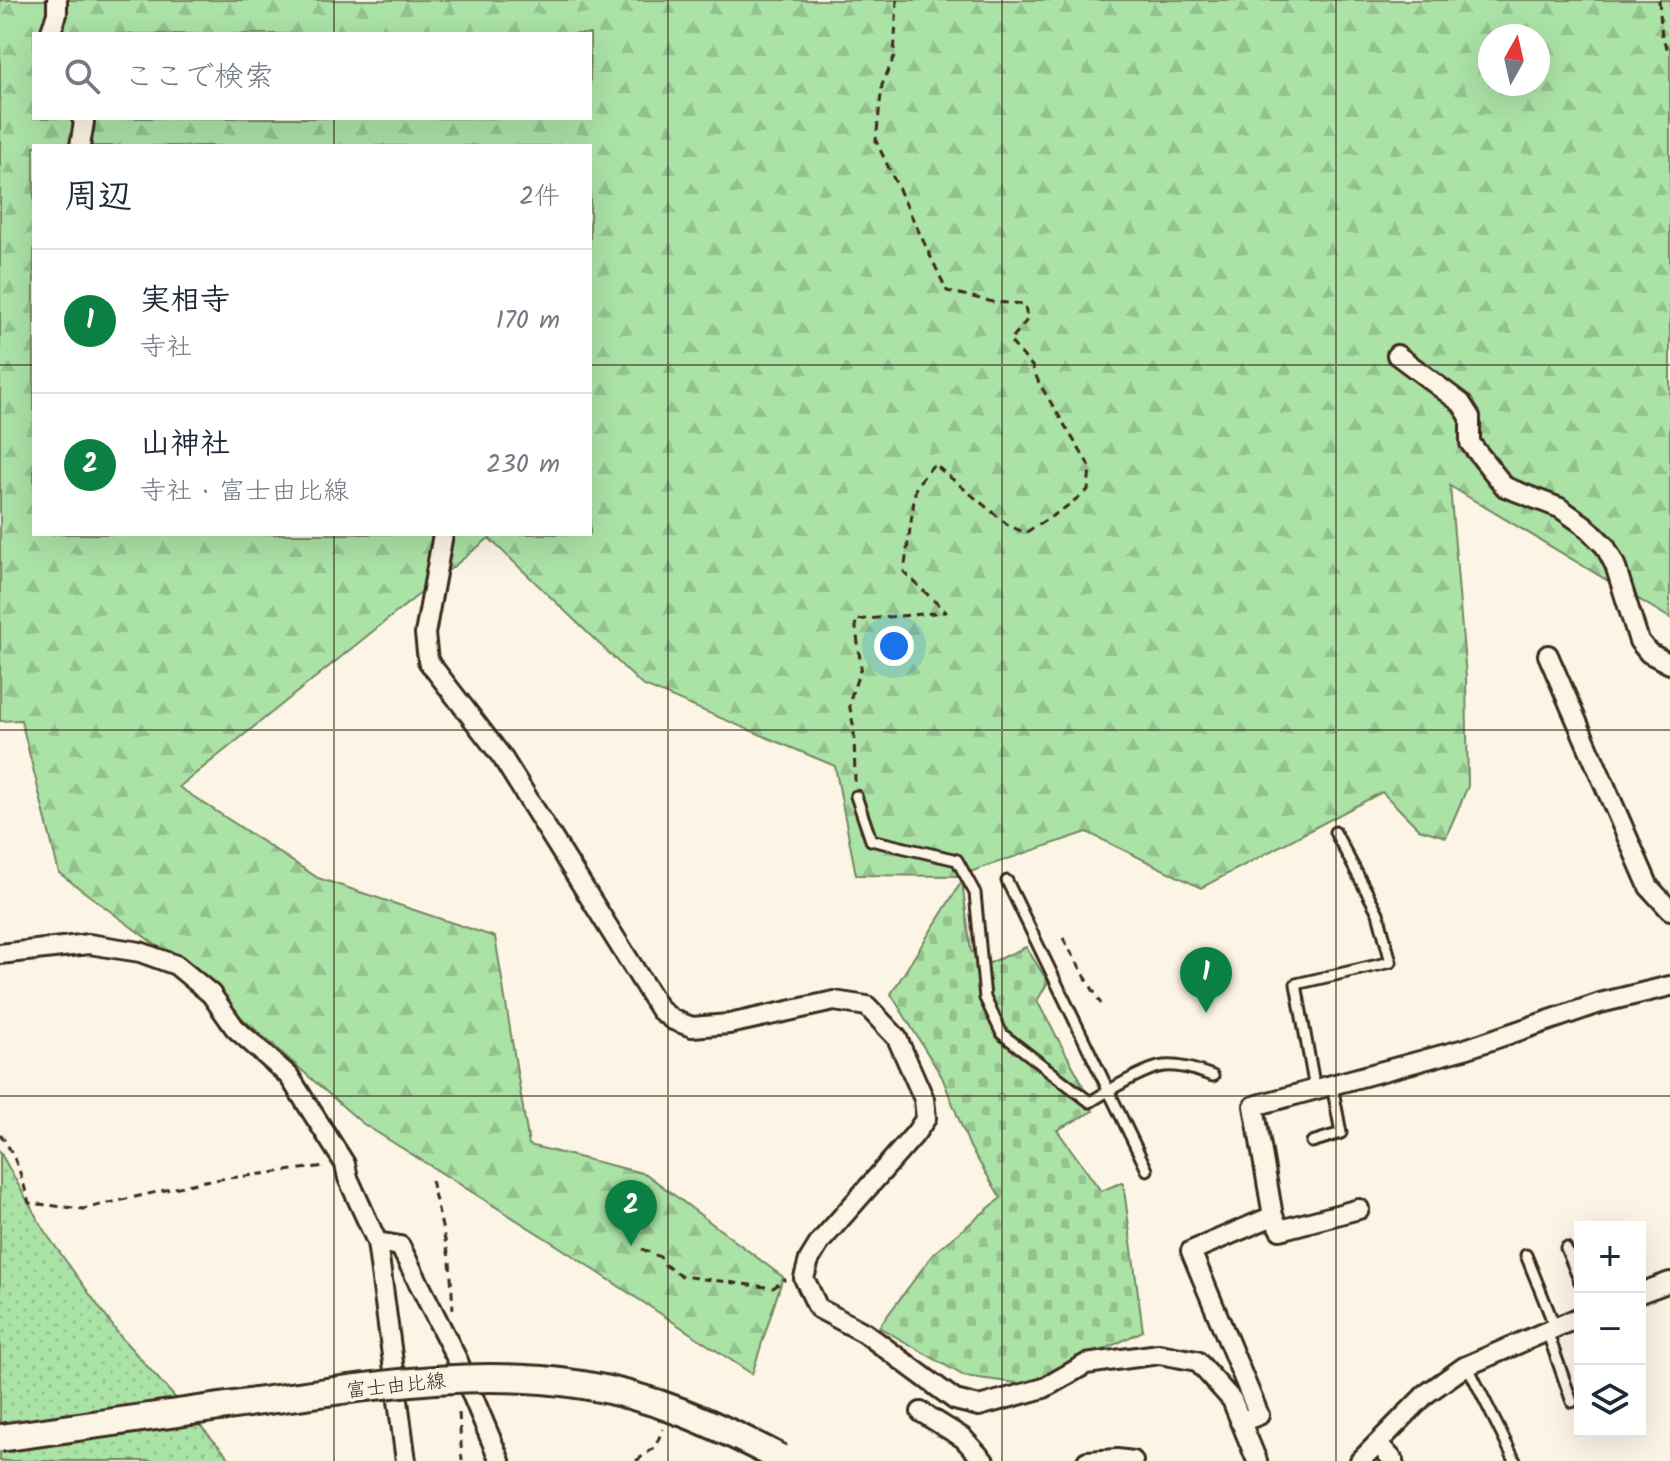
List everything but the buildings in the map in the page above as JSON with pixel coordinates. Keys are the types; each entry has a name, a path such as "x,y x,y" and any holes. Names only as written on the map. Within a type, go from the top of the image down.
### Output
{"main road":[{"name":"富士由比線","path":"0,1438 331,1392 446,1379 513,1378 582,1384 647,1399 713,1423 780,1458"}],"street":[{"path":"51,32 57,14 57,0"},
{"path":"80,144 83,120"},
{"path":"1397,355 1461,403 1470,417 1470,443 1505,487 1560,508 1584,525 1605,546 1615,565 1639,641 1649,653 1670,664"},
{"path":"443,536 425,634 428,661 502,757 660,1010 673,1020 692,1027 729,1024 834,1001 867,1006 897,1038 924,1099 926,1118 820,1242 809,1260 804,1278 818,1308 865,1333 955,1400 979,1406 1044,1388 1086,1364 1159,1354 1197,1361 1232,1400 1251,1459"},
{"path":"1548,655 1649,887 1670,910"},
{"path":"0,954 89,944 140,952 176,965 211,994 235,1028 289,1076 345,1164 348,1178 377,1242 406,1461"},
{"path":"1359,1209 1280,1230 1273,1216 1254,1106 1468,1048 1600,1003 1670,986"},
{"path":"1240,1422 1259,1415 1191,1251 1273,1216"},
{"path":"377,1242 400,1246 457,1359 500,1461"},
{"path":"1646,1291 1670,1282"},
{"path":"1360,1461 1426,1394 1467,1365 1574,1319"},
{"path":"921,1412 963,1438 984,1461"},
{"path":"1378,1444 1394,1461"},
{"path":"1087,1461 1133,1461"}],"lane":[{"path":"856,796 871,840 957,860 975,893 985,998 1002,1034 1090,1102 1108,1090 1163,1066 1191,1069 1213,1076"},
{"path":"1312,1142 1341,1133 1323,1087 1296,984 1391,962 1378,913 1335,832"},
{"path":"1007,881 1147,1170"},
{"path":"1566,1248 1574,1267"},
{"path":"1526,1255 1572,1402"},
{"path":"1467,1365 1515,1461"}],"path":[{"path":"856,796 854,729 849,703 861,667 855,620 946,612 904,572 916,486 934,464 1008,525 1025,533 1088,490 1090,467 1032,366 1010,341 1027,320 1025,304 993,302 947,291 876,141 882,85 894,57 897,0"},
{"path":"1659,0 1662,38 1670,53"},
{"path":"1063,938 1101,1004"},
{"path":"0,1134 21,1171 29,1203 83,1209 205,1181 345,1164"},
{"path":"642,1249 660,1257 665,1265 682,1276 696,1279 773,1288 791,1275"},
{"path":"636,1461 655,1447 666,1422"}],"green space":[{"path":"0,0 1670,0 1670,618 1450,486 1466,677 1468,786 1446,837 1419,829 1382,792 1201,888 1087,832 958,876 856,875 835,766 642,685 489,538 179,787 318,878 495,937 529,1145 646,1174 783,1277 752,1374 558,1246 362,1123 177,961 59,873 21,720 0,721"},
{"path":"962,881 971,951 985,965 1026,947 1048,982 1037,1001 1080,1079 1093,1111 1057,1130 1101,1191 1123,1182 1143,1331 1030,1385 964,1376 879,1327 934,1253 1001,1198 970,1147 942,1077 891,994"},
{"path":"0,1152 45,1232 120,1336 232,1461 0,1461"}],"place":[{"name":"実相寺","path":"1206,1013"},
{"name":"山神社","path":"631,1246"}]}
